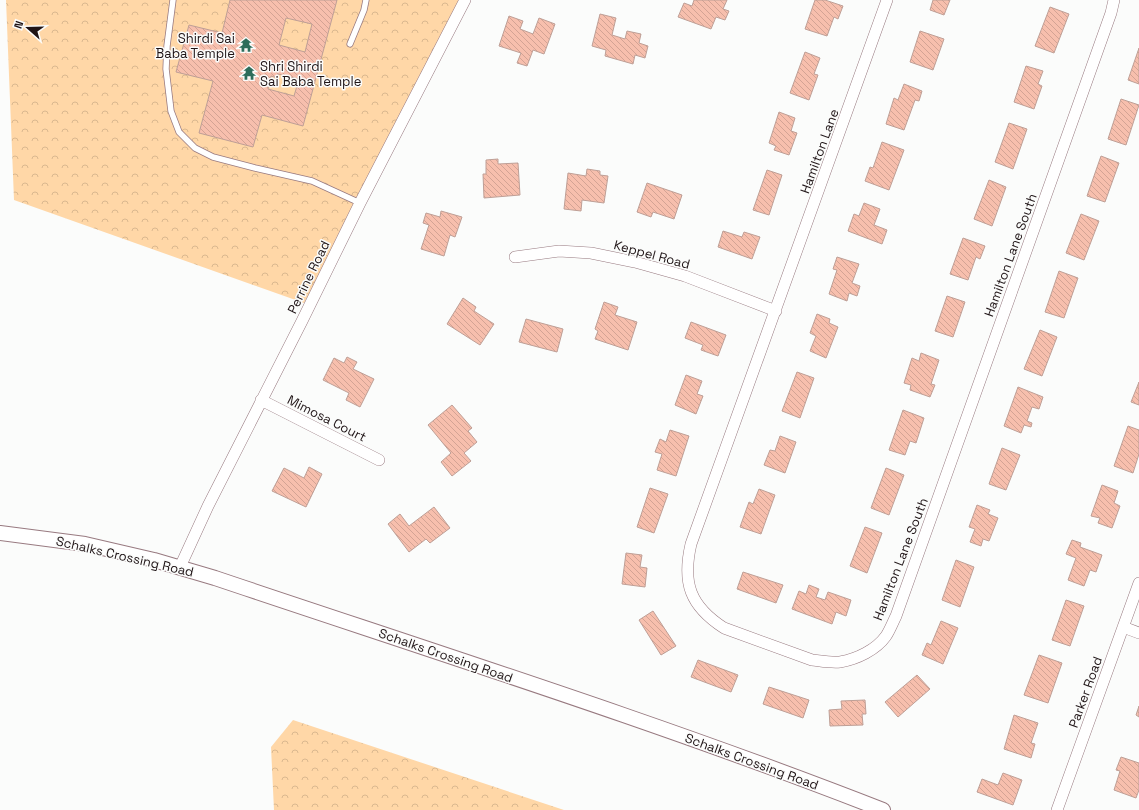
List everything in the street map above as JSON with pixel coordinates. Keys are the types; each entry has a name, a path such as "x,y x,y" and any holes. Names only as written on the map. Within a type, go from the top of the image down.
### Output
{"street":[{"name":"Perrine Road","path":"180,567 208,506 360,203 465,0"},
{"name":"Hamilton Lane","path":"776,311 887,0"},
{"name":"Hamilton Lane South","path":"776,311 691,544 688,557 688,582 698,605 706,614 724,628 812,660 840,662 858,657 873,649 886,636 896,616 1111,13 1114,0"},
{"name":"Keppel Road","path":"515,257 559,251 591,253 635,262 685,276 776,311"},
{"name":"Mimosa Court","path":"261,400 379,460"},
{"name":"Schalks Crossing Road","path":"0,533 85,544 180,567 698,741 883,810"},
{"name":"Parker Road","path":"1057,810 1139,583"},
{"path":"1123,627 1139,633"}],"lane":[{"path":"173,0 167,46 166,68 171,111 179,132 195,148 213,157 312,181 360,203"},
{"path":"350,44 364,10 366,0"}],"green space":[{"path":"6,0 464,0 360,203 304,303 14,200"},
{"path":"293,720 564,810 274,810 271,747"}],"building":[{"name":"Shri Shirdi Sai Baba Temple","path":"230,0 337,0 303,126 262,115 253,147 199,133 213,81 176,72 189,25 222,33","holes":["286,18 312,24 305,52 279,45","278,74 299,79 294,96 268,89 271,76 277,78"]},
{"path":"694,0 727,0 723,9 729,11 725,20 716,17 711,29 678,17 684,3 692,6"},
{"path":"815,0 825,0 843,6 838,19 834,17 827,36 805,29"},
{"path":"933,0 950,0 944,15 930,10"},
{"path":"1050,7 1069,14 1054,53 1035,46"},
{"path":"600,14 616,18 612,35 625,39 627,31 641,34 639,43 648,46 645,58 635,55 633,64 605,56 606,50 592,46"},
{"path":"509,16 523,21 520,29 533,34 539,18 555,24 544,54 533,50 527,66 517,63 521,53 499,46"},
{"path":"920,31 944,39 933,70 910,62"},
{"path":"1139,48 1139,84 1128,80"},
{"path":"805,52 820,58 814,74 818,75 809,100 790,93"},
{"path":"1026,66 1043,71 1038,84 1042,86 1034,109 1014,102"},
{"path":"904,84 922,91 919,101 915,100 904,130 886,124 894,98 898,100"},
{"path":"1121,99 1139,105 1126,145 1108,139"},
{"path":"779,112 795,118 791,131 797,133 789,155 774,150 776,146 769,143"},
{"path":"1009,123 1027,129 1013,169 995,162"},
{"path":"882,142 904,150 889,190 865,181 870,167 873,168"},
{"path":"1101,156 1119,163 1105,202 1087,196"},
{"path":"498,159 498,164 518,163 520,195 484,198 483,174 486,174 486,160"},
{"path":"587,169 600,171 600,175 608,176 604,203 582,200 581,211 564,209 568,173 586,176"},
{"path":"767,170 782,175 769,215 753,210"},
{"path":"989,180 1006,187 992,226 974,219"},
{"path":"647,183 682,195 674,219 653,212 651,217 637,212"},
{"path":"864,203 880,209 874,225 887,230 882,244 848,231 854,214 859,216"},
{"path":"441,211 462,217 455,237 450,235 444,256 421,249 429,225 423,223 426,213 440,217"},
{"path":"1081,214 1099,221 1084,260 1066,253"},
{"path":"723,231 742,237 744,232 760,237 752,259 718,247"},
{"path":"963,238 985,246 980,259 976,257 968,280 950,274"},
{"path":"837,257 859,264 852,283 860,286 857,296 849,293 847,301 829,294 837,270 833,269"},
{"path":"1059,271 1078,278 1064,318 1045,312"},
{"path":"947,296 965,302 953,337 935,331"},
{"path":"463,298 476,307 474,311 494,324 480,345 447,324"},
{"path":"604,302 618,307 615,315 637,322 628,350 595,339 598,331 595,329"},
{"path":"817,314 830,319 829,323 838,327 826,358 810,351 816,336 810,333"},
{"path":"526,319 563,329 557,352 519,342"},
{"path":"691,322 726,335 718,356 701,350 703,345 685,338"},
{"path":"1040,330 1057,337 1042,376 1024,369"},
{"path":"921,353 939,360 931,384 935,385 930,397 910,390 911,385 904,383 912,358 919,361"},
{"path":"347,357 357,362 353,369 374,379 360,407 346,400 349,393 323,380 334,358 344,363"},
{"path":"797,372 814,378 800,418 782,411"},
{"path":"686,375 702,381 697,394 703,396 696,414 675,405"},
{"path":"1139,382 1139,405 1131,402"},
{"path":"1018,387 1043,397 1039,409 1032,407 1027,421 1032,423 1031,427 1024,425 1021,433 1004,426"},
{"path":"452,405 472,428 468,431 477,442 464,453 471,461 452,476 441,462 451,453 428,425"},
{"path":"903,410 924,418 916,443 910,441 905,455 889,450"},
{"path":"1128,426 1139,430 1139,454 1133,473 1114,466"},
{"path":"670,430 689,436 676,476 657,470 662,454 655,452 660,439 666,442"},
{"path":"780,436 796,442 785,473 764,465 770,450 775,451"},
{"path":"1002,448 1020,455 1006,490 989,484"},
{"path":"309,467 322,474 306,507 272,491 284,468 304,478"},
{"path":"886,468 904,475 889,515 871,508"},
{"path":"1102,485 1118,491 1114,503 1120,506 1112,528 1098,523 1100,518 1091,516"},
{"path":"650,488 668,494 654,533 637,527"},
{"path":"759,489 775,495 761,534 740,527 749,502 753,504"},
{"path":"977,505 990,510 988,514 998,518 989,541 983,539 981,546 970,542 975,529 969,527"},
{"path":"434,507 450,528 430,543 426,539 409,552 388,524 400,514 409,526"},
{"path":"865,527 882,533 867,573 850,566"},
{"path":"1072,540 1081,543 1080,547 1102,555 1096,572 1090,570 1084,586 1068,580 1076,558 1066,554"},
{"path":"626,553 642,555 640,567 647,568 645,587 622,584"},
{"path":"956,560 974,567 960,607 942,600"},
{"path":"743,572 783,585 776,603 737,589"},
{"path":"809,585 819,589 816,597 825,600 828,592 851,600 846,616 836,612 832,624 792,609 799,591 806,594"},
{"path":"1066,600 1084,606 1070,646 1052,640"},
{"path":"653,611 676,646 661,655 639,620"},
{"path":"941,621 958,628 943,664 922,655 927,643 931,645"},
{"path":"1039,655 1062,663 1048,703 1024,695"},
{"path":"698,660 738,675 731,692 691,677"},
{"path":"917,675 930,689 898,717 885,702"},
{"path":"769,687 809,700 803,718 763,704"},
{"path":"865,700 866,714 862,714 863,725 830,726 829,710 842,709 841,701"},
{"path":"1139,706 1139,717 1136,715"},
{"path":"1014,715 1038,723 1031,743 1035,744 1031,758 1004,749"},
{"path":"1121,757 1139,763 1139,790 1136,798 1114,790 1120,771 1116,770"},
{"path":"1003,773 1022,780 1013,805 977,792 982,779 998,785"}],"place":[{"name":"Shirdi Sai Baba Temple","path":"246,45"},
{"name":"Shri Shirdi Sai Baba Temple","path":"249,73"}]}
